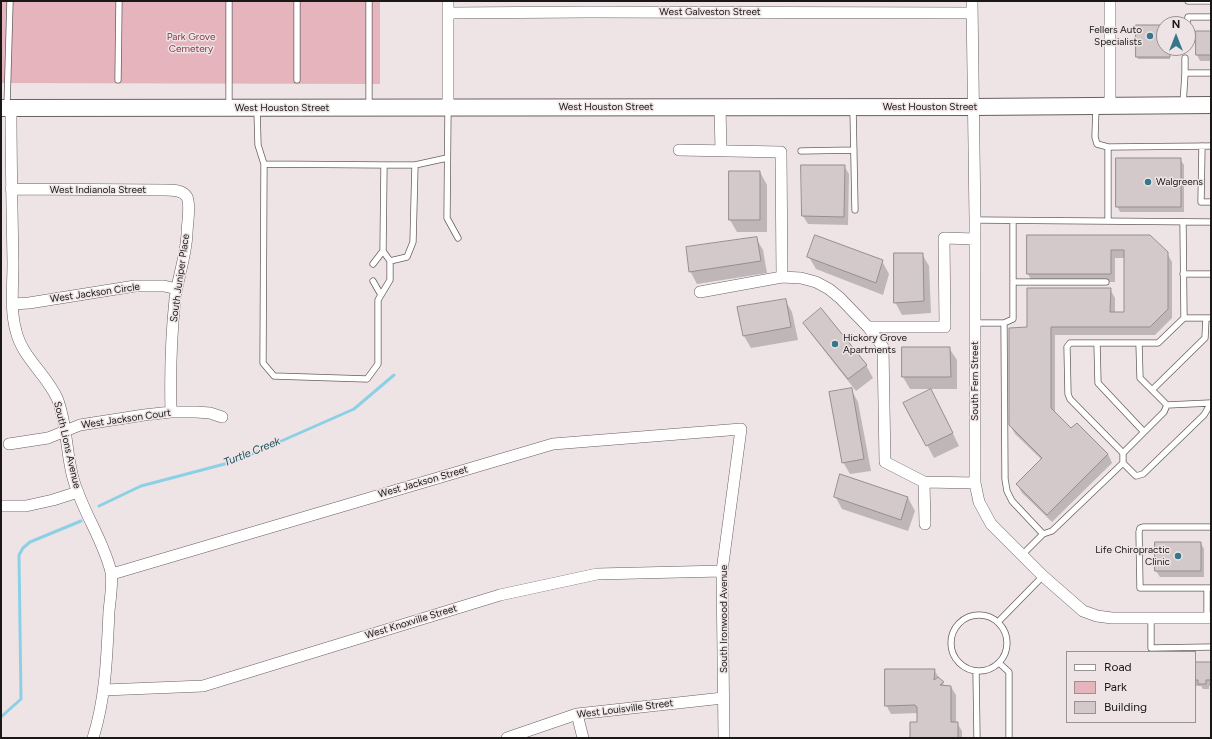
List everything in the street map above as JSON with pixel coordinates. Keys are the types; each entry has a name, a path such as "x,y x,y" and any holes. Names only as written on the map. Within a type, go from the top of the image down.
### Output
{"main road":[{"name":"West Houston Street","path":"7,108 974,107 1211,105"}],"street":[{"path":"448,1 448,107"},
{"name":"South Fern Street","path":"972,1 975,220 975,483 979,502 991,524 1043,576 1083,611 1097,616 1112,618 1151,618"},
{"path":"1103,106 1110,1"},
{"name":"West Galveston Street","path":"448,13 589,6 721,7 972,13"},
{"path":"720,107 721,151"},
{"name":"South Lions Avenue","path":"7,108 11,190 13,319 22,348 50,384 57,399 61,410 72,473 78,492 103,546 112,574 104,690 98,723 93,738"},
{"path":"680,150 781,152 782,277"},
{"name":"West Indianola Street","path":"11,190 176,190 184,194"},
{"name":"South Juniper Place","path":"171,412 170,361 177,289 184,262 187,238 188,199 184,194"},
{"path":"868,327 945,327 944,238 975,239"},
{"path":"700,292 782,277 801,278 816,282 829,289 840,298 868,327 883,347 885,462 924,482 975,483"},
{"name":"West Jackson Circle","path":"13,304 29,303 135,286 164,286 177,289"},
{"name":"West Jackson Court","path":"9,444 48,438 64,430 80,425 171,412 210,413 222,417"},
{"name":"South Ironwood Avenue","path":"724,738 722,571 741,429"},
{"name":"West Jackson Street","path":"112,574 553,444 741,429"},
{"path":"924,482 925,524"},
{"path":"1,506 26,506 78,492"},
{"name":"West Knoxville Street","path":"104,690 203,686 500,594 597,574 722,571"},
{"path":"1151,618 1209,618"},
{"name":"West Louisville Street","path":"507,738 577,714 724,698"},
{"path":"577,714 583,738"}],"lane":[{"path":"7,108 10,1"},
{"path":"118,80 119,1"},
{"path":"229,1 229,108"},
{"path":"297,1 297,80"},
{"path":"368,1 369,107"},
{"path":"1188,1 1211,1"},
{"path":"1196,17 1211,17"},
{"path":"1183,105 1186,58"},
{"path":"1185,73 1211,74"},
{"path":"1103,106 1095,137 1097,144 1108,147 1211,146"},
{"path":"448,107 447,218 458,238"},
{"path":"853,107 855,210"},
{"path":"257,108 258,145 264,164 263,363 274,376 367,379 378,364 378,300 390,280 390,261 383,251 384,165"},
{"path":"1202,146 1201,202 1211,202"},
{"path":"1108,147 1108,222"},
{"path":"801,151 854,150"},
{"path":"264,164 415,164 448,158"},
{"path":"390,261 407,257 414,242 415,164"},
{"path":"975,220 1211,222"},
{"path":"975,323 1004,323 1013,319 1013,221"},
{"path":"1183,222 1184,318"},
{"path":"373,264 383,251"},
{"path":"1183,274 1211,274"},
{"path":"373,281 381,295"},
{"path":"1013,282 1106,282"},
{"path":"1152,390 1205,338 1208,318 1184,318 1158,343 1070,343 1067,347 1068,394 1070,399 1122,453 1123,463 1136,476 1143,474 1204,415 1211,403"},
{"path":"1004,323 1005,479 1007,491 1012,501 1043,534"},
{"path":"1097,343 1098,383 1144,432"},
{"path":"1139,343 1140,378 1167,405 1211,403"},
{"path":"1122,453 1164,412 1167,405"},
{"path":"1022,555 1043,534 1052,531 1123,463"},
{"path":"1209,618 1209,588 1140,588 1139,532 1140,528 1143,527 1211,527"},
{"path":"998,622 1043,576"},
{"path":"981,615 990,617 998,622 1004,630 1007,638 1007,648 999,664 983,672 965,668 958,663 952,655 950,645 951,635 955,626 962,620 971,616 981,615"},
{"path":"1151,618 1151,648 1211,647"},
{"path":"999,664 1009,672 1009,738"},
{"path":"976,671 977,738"}],"green space":[{"name":"Park Grove Cemetery","path":"2,1 380,1 380,84 1,83"}],"building":[{"name":"Fellers Auto Specialists","path":"1136,25 1156,25 1156,56 1170,57 1136,57"},
{"path":"1196,31 1211,31 1211,55 1196,55"},
{"name":"Walgreens","path":"1116,158 1181,158 1181,207 1116,207"},
{"path":"801,165 845,165 844,217 802,216"},
{"path":"729,171 760,171 760,220 729,220"},
{"path":"815,235 883,260 876,283 807,257"},
{"path":"1027,235 1150,235 1168,252 1168,309 1150,327 1051,327 1051,408 1071,428 1077,423 1108,454 1047,515 1016,484 1042,458 1009,425 1009,328 1027,327 1027,288 1111,288 1110,312 1124,312 1124,250 1111,250 1111,274 1027,274"},
{"path":"757,237 761,261 689,272 686,247"},
{"path":"894,253 923,253 924,301 894,303"},
{"path":"786,299 791,327 743,336 737,307"},
{"name":"Hickory Grove Apartments","path":"821,308 867,365 848,379 803,323"},
{"path":"902,347 950,347 951,377 902,377"},
{"path":"852,388 864,459 842,463 829,392"},
{"path":"931,389 953,433 926,446 903,403"},
{"path":"840,474 908,497 901,520 834,497"},
{"name":"Life Chiropractic Clinic","path":"1155,542 1201,542 1201,571 1155,571"},
{"path":"1196,662 1211,662 1211,680 1206,680 1206,684 1198,684 1198,680 1196,680"},
{"path":"885,669 935,669 934,680 938,677 944,682 940,685 951,686 951,722 958,722 958,738 910,738 910,722 917,722 917,707 915,705 885,706"}],"waterway":[{"name":"Turtle Creek","path":"99,506 141,486 236,461 354,409 394,375"},
{"name":"Turtle Creek","path":"1,717 21,699 19,555 23,548 30,542 81,521"}],"place":[{"name":"Fellers Auto Specialists","path":"1150,36"},
{"name":"Walgreens","path":"1148,182"},
{"name":"Hickory Grove Apartments","path":"835,344"},
{"name":"Life Chiropractic Clinic","path":"1178,556"}]}
